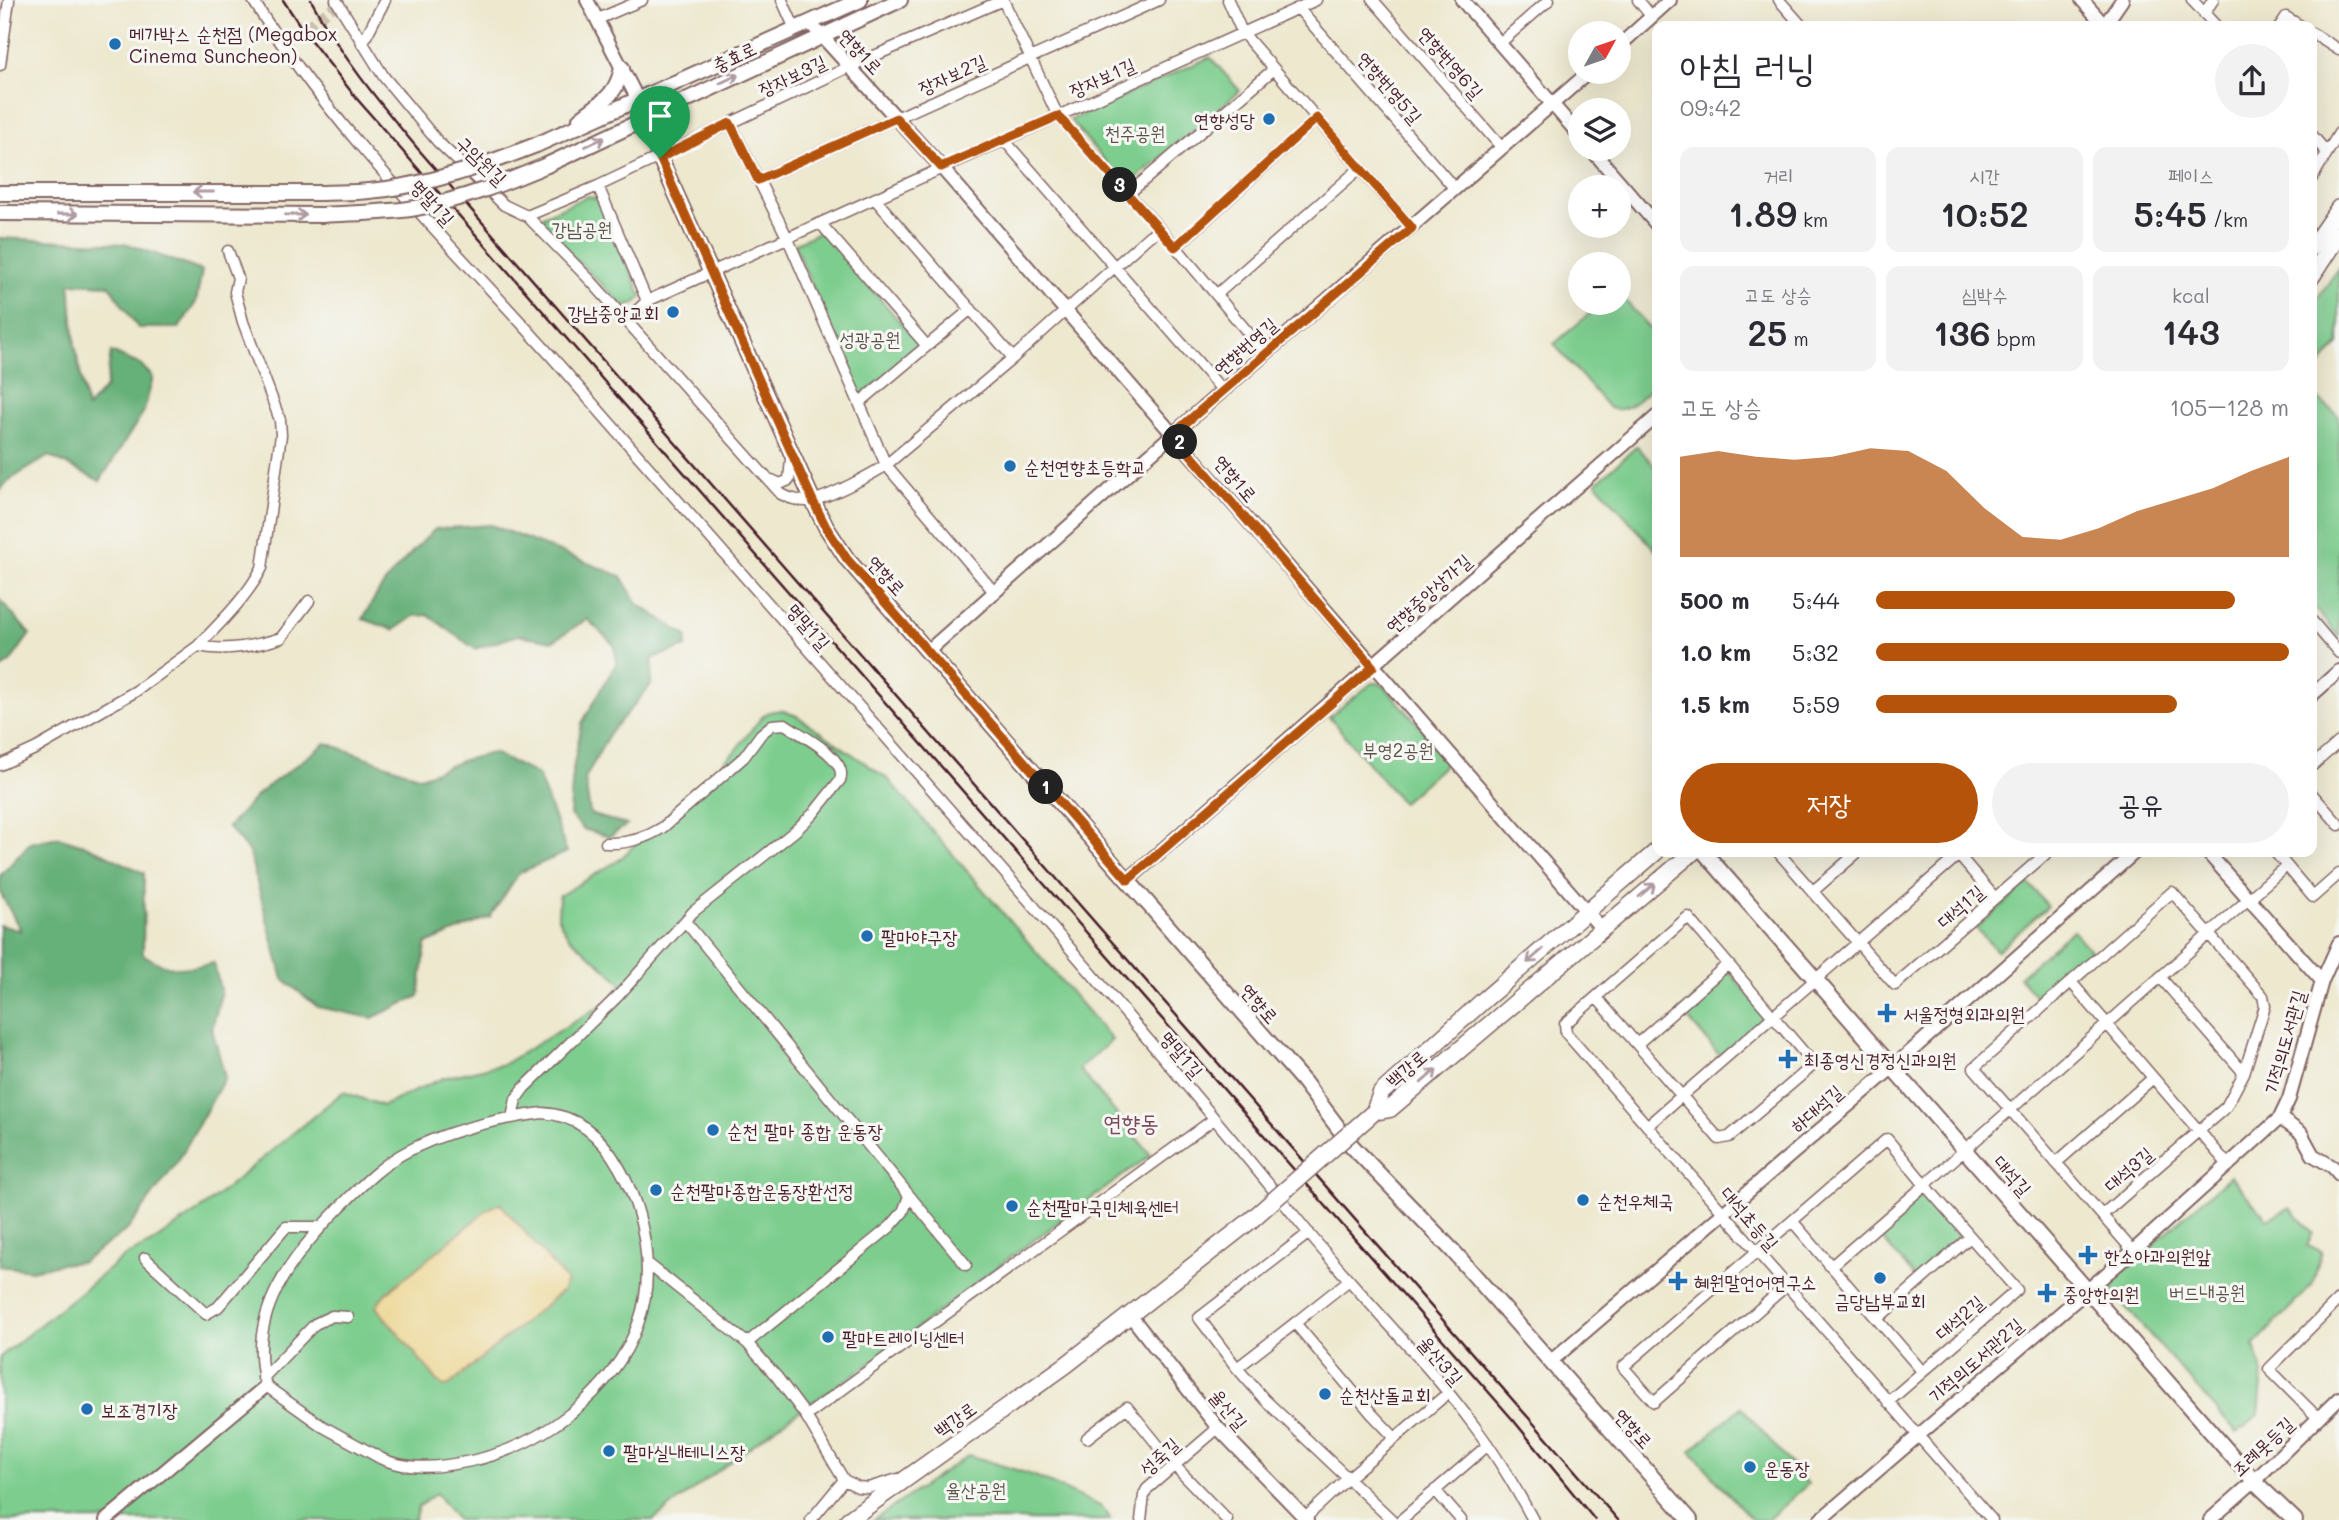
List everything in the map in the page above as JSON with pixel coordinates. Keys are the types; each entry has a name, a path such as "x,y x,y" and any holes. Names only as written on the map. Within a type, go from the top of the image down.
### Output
{"main road":[{"name":"충효로","path":"0,193 320,193 369,191 435,180 536,145 860,0"},
{"name":"충효로","path":"0,213 323,215 415,208 455,199 502,184 547,165 900,0"},
{"path":"570,130 613,93 619,84 622,68"},
{"name":"연향로","path":"638,100 660,158 813,501 847,559 1303,1081 1352,1146 1453,1251 1690,1520"},
{"path":"2317,240 2339,208"},
{"path":"2317,268 2339,234"},
{"name":"백강로","path":"848,1520 1066,1365 1250,1220 1374,1112 1381,1093 1652,855"},
{"name":"백강로","path":"1374,1112 1390,1109 1687,857"},
{"name":"대석길","path":"1708,857 2254,1481 2295,1520"}],"street":[{"path":"0,65 9,0"},
{"name":"명말1길","path":"253,0 282,45 405,197 541,344 1013,883 1309,1233"},
{"path":"362,44 385,0"},
{"path":"587,0 638,100"},
{"path":"598,19 642,0"},
{"path":"782,0 802,26"},
{"path":"1003,0 1058,116 1266,354"},
{"name":"장자보3길","path":"527,216 660,158 851,66 1003,0"},
{"name":"장자보2길","path":"758,180 1159,0"},
{"path":"1228,0 1242,32 1412,228"},
{"name":"장자보1길","path":"711,274 941,167 1005,141 1316,0"},
{"name":"연향번영6길","path":"1373,0 1502,148"},
{"path":"1462,0 1568,122"},
{"path":"1500,43 1549,0"},
{"path":"1638,0 1651,16"},
{"path":"1631,35 1670,0"},
{"path":"1779,0 1798,21"},
{"path":"2082,0 2101,21"},
{"path":"2108,21 2122,0"},
{"path":"2193,0 2211,21"},
{"path":"2204,14 2213,0"},
{"name":"구암원길","path":"337,2 384,77 438,142 504,205 527,216 627,320"},
{"name":"연향번영5길","path":"1298,8 1455,189"},
{"name":"연향1로","path":"802,26 821,36 851,66 941,167 1602,929"},
{"path":"2317,36 2339,50"},
{"path":"1128,194 1274,69"},
{"name":"연향번영길","path":"928,651 1576,84"},
{"path":"1175,247 1317,118"},
{"path":"730,123 788,239 886,465 995,593"},
{"path":"2317,170 2339,133"},
{"path":"1005,141 1223,391"},
{"path":"2317,141 2327,153"},
{"path":"1601,161 1652,219"},
{"path":"1216,295 1360,168"},
{"path":"598,186 647,301"},
{"path":"875,199 1013,358"},
{"path":"821,224 926,346"},
{"path":"711,274 647,301 627,320 766,477 787,497 813,501 886,465 1013,358 1149,236 1160,230"},
{"path":"0,765 37,748 136,691 198,646 236,604 262,568 281,435 276,406 243,322 235,292 237,278 228,251"},
{"path":"859,403 971,309"},
{"name":"연향중앙상가길","path":"1128,880 1652,420"},
{"path":"766,477 780,484 789,480 792,467 790,448"},
{"path":"198,646 215,650 227,649 281,638 309,601"},
{"path":"2317,627 2339,653"},
{"path":"2317,691 2339,671"},
{"path":"512,1118 516,1099 524,1088 618,996 685,922 704,903 760,860 813,814 840,780 842,775 838,762 785,724 772,725 755,740 744,757 663,828 651,835 616,844 606,843"},
{"path":"2317,762 2339,742"},
{"path":"2317,800 2339,825"},
{"path":"1782,857 1858,944"},
{"path":"1812,892 1852,857"},
{"name":"대석1길","path":"1816,981 1955,857"},
{"path":"1962,857 1995,898"},
{"name":"대석1길","path":"1858,944 1895,985 2042,857"},
{"name":"하대석길","path":"1550,1363 1892,1068 2129,857"},
{"name":"기적의도서관길","path":"2211,857 2322,981 2280,1118 2301,1133 2313,1156 2333,1167 2339,1174"},
{"path":"2279,857 2313,897 2339,874"},
{"path":"1829,1265 1925,1185 2286,866"},
{"name":"대석3길","path":"2172,892 2209,934 2263,996 2265,1002 2244,1073 2226,1107 2102,1215 1974,1068 2172,892"},
{"path":"1688,917 1812,1062 1811,1067 1728,1137 1719,1139 1596,997 1688,917"},
{"path":"685,922 966,1265"},
{"path":"2322,981 2339,943"},
{"path":"1637,1044 1728,964"},
{"path":"2160,977 2244,1073"},
{"path":"1647,1126 1816,981"},
{"path":"2071,982 2228,1166"},
{"name":"대석초등길","path":"1596,997 1565,1024 1566,1032 1992,1520"},
{"path":"2056,1163 2153,1078"},
{"path":"542,1113 564,1116 589,1129 615,1161 629,1187 641,1220 647,1263 642,1313 628,1347 614,1368 582,1402 549,1429 526,1442 482,1458 446,1466 425,1467 390,1463 322,1426 265,1382 260,1346 270,1304 287,1269 320,1227 381,1168 432,1140 512,1118 542,1113"},
{"name":"기적의도서관2길","path":"1820,1520 2133,1251 2280,1118"},
{"path":"806,1416 1214,1119"},
{"name":"대석2길","path":"1787,1286 1654,1402 1623,1367 1886,1139 2017,1290 1922,1371"},
{"path":"747,1343 890,1227 903,1212 909,1196"},
{"path":"2102,1215 2133,1251"},
{"path":"1793,1222 1922,1371 1888,1402"},
{"path":"145,1258 206,1314 218,1307 286,1227 320,1227"},
{"path":"1309,1233 1199,1318 1237,1368 1274,1408 1392,1520"},
{"name":"율산3길","path":"1309,1233 1448,1393 1488,1445 1534,1520"},
{"path":"1877,1320 1970,1237"},
{"path":"647,1263 747,1343 806,1416 844,1480 858,1487 868,1488 915,1473"},
{"path":"1237,1368 1348,1281"},
{"path":"2319,1419 2269,1369 2339,1299"},
{"name":"율산길","path":"1130,1315 1218,1428 1305,1520"},
{"path":"106,1520 265,1382 315,1324 332,1316 348,1317"},
{"path":"1294,1323 1395,1437"},
{"path":"1305,1520 1348,1478 1448,1393"},
{"name":"조례못등길","path":"2210,1520 2339,1398"},
{"path":"1087,1438 1127,1407 1174,1465 1227,1520"},
{"name":"성죽길","path":"1141,1520 1143,1495 1218,1428"},
{"path":"1401,1520 1488,1445"},
{"path":"811,1520 844,1480"},
{"path":"1435,1490 1461,1520"}],"green space":[{"name":"천주공원","path":"1210,57 1240,91 1132,182 1122,181 1070,120"},
{"name":"강남공원","path":"588,196 599,199 642,297 635,303 625,306 543,228 543,216"},
{"name":"성광공원","path":"821,231 921,346 860,398 794,244"},
{"path":"0,238 128,244 202,271 196,302 179,328 138,328 109,285 70,283 75,346 87,408 106,387 111,352 141,365 153,377 144,411 100,481 49,456 8,481 0,491"},
{"path":"2339,268 2339,344 2317,369 2317,299"},
{"path":"1631,307 1652,331 1652,387 1630,406 1623,409 1609,408 1554,344 1588,315 1631,315"},
{"path":"2317,398 2339,416 2339,637 2317,611"},
{"path":"1637,446 1652,463 1652,546 1596,483"},
{"path":"491,525 621,576 638,604 687,636 686,647 653,658 651,685 609,734 585,779 590,814 627,825 609,837 583,829 570,815 573,769 582,723 617,662 614,645 587,619 553,641 518,635 475,649 428,615 414,616 394,630 363,619 386,581 435,529"},
{"path":"0,600 30,634 10,662 0,669"},
{"name":"부영2공원","path":"1372,683 1379,683 1386,688 1450,760 1402,803 1329,717"},
{"name":"순천 팔마 종합 운동장","path":"781,710 797,716 888,779 1112,1040 1079,1069 1151,1155 986,1275 880,1357 783,1422 653,1520 457,1520 436,1493 418,1507 414,1520 0,1520 0,1357 125,1256 150,1244 201,1209 343,1092 383,1106 443,1078 504,1064 610,1000 622,983 568,936 558,918 559,896 619,860 734,752 761,718 769,712"},
{"path":"326,743 421,777 464,760 493,753 538,775 567,852 519,873 490,917 426,944 419,996 372,1018 318,1007 283,979 249,852 228,827 259,793"},
{"path":"58,837 90,847 144,873 143,954 160,964 177,968 214,963 221,994 212,1029 225,1077 178,1161 128,1229 82,1262 31,1270 0,1266 0,925 21,931 0,892 0,876 30,843"},
{"path":"2028,883 2048,906 1997,951 1976,928"},
{"path":"2073,930 2093,954 2040,1001 2019,977"},
{"path":"1728,970 1763,1012 1761,1021 1720,1056 1681,1010"},
{"name":"버드내공원","path":"2230,1176 2267,1219 2290,1208 2313,1233 2307,1246 2322,1251 2312,1285 2254,1345 2263,1373 2259,1414 2237,1433 2115,1295 2112,1285 2116,1277"},
{"path":"1918,1196 1927,1197 1959,1234 1957,1241 1915,1277 1876,1232"},
{"name":"운동장","path":"1741,1407 1808,1484 1767,1520 1752,1520 1691,1451"},
{"name":"율산공원","path":"969,1455 1035,1476 1100,1506 1111,1520 874,1520"}],"sand":[{"path":"500,1203 567,1281 562,1291 448,1386 443,1387 376,1307 384,1295 488,1209"}],"tunnel":[{"path":"282,45 338,4"}],"railway":[{"path":"283,0 305,33 357,99 1514,1421 1595,1520"},
{"path":"311,0 347,59 418,149 1618,1520"}],"place":[{"name":"메가박스 순천점 (Megabox Cinema Suncheon)","path":"115,44"},
{"name":"연향성당","path":"1269,119"},
{"name":"강남중앙교회","path":"673,312"},
{"name":"순천연향초등학교","path":"1010,466"},
{"name":"팔마야구장","path":"867,936"},
{"name":"서울정형외과의원","path":"1887,1013"},
{"name":"최종영신경정신과의원","path":"1788,1059"},
{"name":"순천 팔마 종합 운동장","path":"713,1130"},
{"name":"순천팔마종합운동장환선정","path":"656,1190"},
{"name":"순천우체국","path":"1583,1200"},
{"name":"순천팔마국민체육센터","path":"1012,1206"},
{"name":"한소아과의원앞","path":"2088,1255"},
{"name":"금당남부교회","path":"1880,1278"},
{"name":"혜원말언어연구소","path":"1678,1281"},
{"name":"중앙한의원","path":"2047,1293"},
{"name":"팔마트레이닝센터","path":"828,1337"},
{"name":"순천산돌교회","path":"1325,1394"},
{"name":"보조경기장","path":"87,1409"},
{"name":"팔마실내테니스장","path":"609,1451"},
{"name":"운동장","path":"1750,1467"}],"district":[{"name":"연향동","path":"1131,1122"}],"route":[{"path":"1058,116 1175,247 1317,118 1412,228 1173,434 1373,667 1128,880 847,559 833,539 813,501 660,158 730,123 758,180 896,118 941,167 1058,116"}]}
